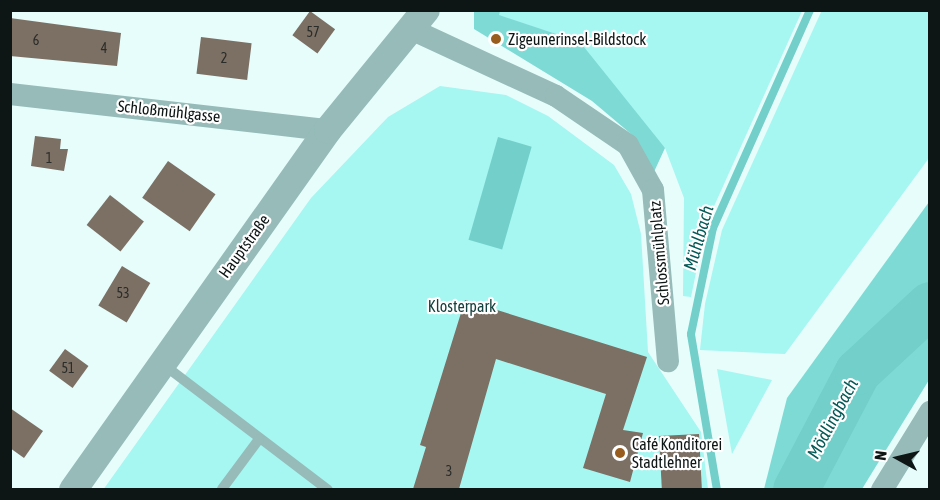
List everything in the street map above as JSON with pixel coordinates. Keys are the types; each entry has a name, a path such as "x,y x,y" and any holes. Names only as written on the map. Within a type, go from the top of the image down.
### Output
{"street":[{"name":"Hauptstraße","path":"72,489 328,130 419,20"},
{"name":"Schlossmühlplatz","path":"419,20 556,96 628,146 653,189 668,361"},
{"name":"Schloßmühlgasse","path":"10,94 328,130"},
{"path":"883,489 930,412"}],"lane":[{"path":"161,362 259,440 328,489"},
{"path":"222,489 259,440"}],"green space":[{"path":"500,10 802,11 706,224 691,297 683,296 684,198 665,148 498,15"},
{"path":"822,10 929,11 929,158 785,354 700,350 705,304 722,230"},
{"name":"Klosterpark","path":"440,86 506,95 548,116 614,165 631,194 641,234 648,352 701,432 708,489 103,490 311,198 388,117"},
{"path":"717,369 772,380 732,454"}],"shaded area":[{"path":"474,11 500,11 499,15 580,42 665,148 653,174 637,139 592,101 474,29"},
{"path":"498,137 532,147 502,250 469,240"},
{"path":"929,202 929,380 862,489 764,489 787,398"}],"building":[{"path":"310,11 335,29 317,53 292,35"},
{"path":"10,18 121,33 117,66 10,56"},
{"path":"201,37 252,43 247,80 196,74"},
{"path":"35,136 61,139 60,149 68,149 64,171 31,166"},
{"path":"168,161 216,194 190,231 142,198"},
{"path":"110,195 144,221 120,251 87,225"},
{"path":"122,266 150,283 127,322 98,305"},
{"path":"465,300 647,357 623,430 643,433 630,482 583,468 606,394 496,359 459,489 413,489 426,447 420,445"},
{"path":"65,349 88,366 73,388 49,371"},
{"path":"10,408 43,431 24,458 10,448"},
{"path":"699,434 702,489 662,490 659,436"}],"waterway":[{"name":"Mühlbach","path":"717,490 691,334 713,228 810,10"},
{"name":"Mödlingbach","path":"796,490 858,372 930,305"}],"place":[{"name":"Zigeunerinsel-Bildstock","path":"496,39"},
{"name":"Café Konditorei Stadtlehner","path":"620,453"}]}
